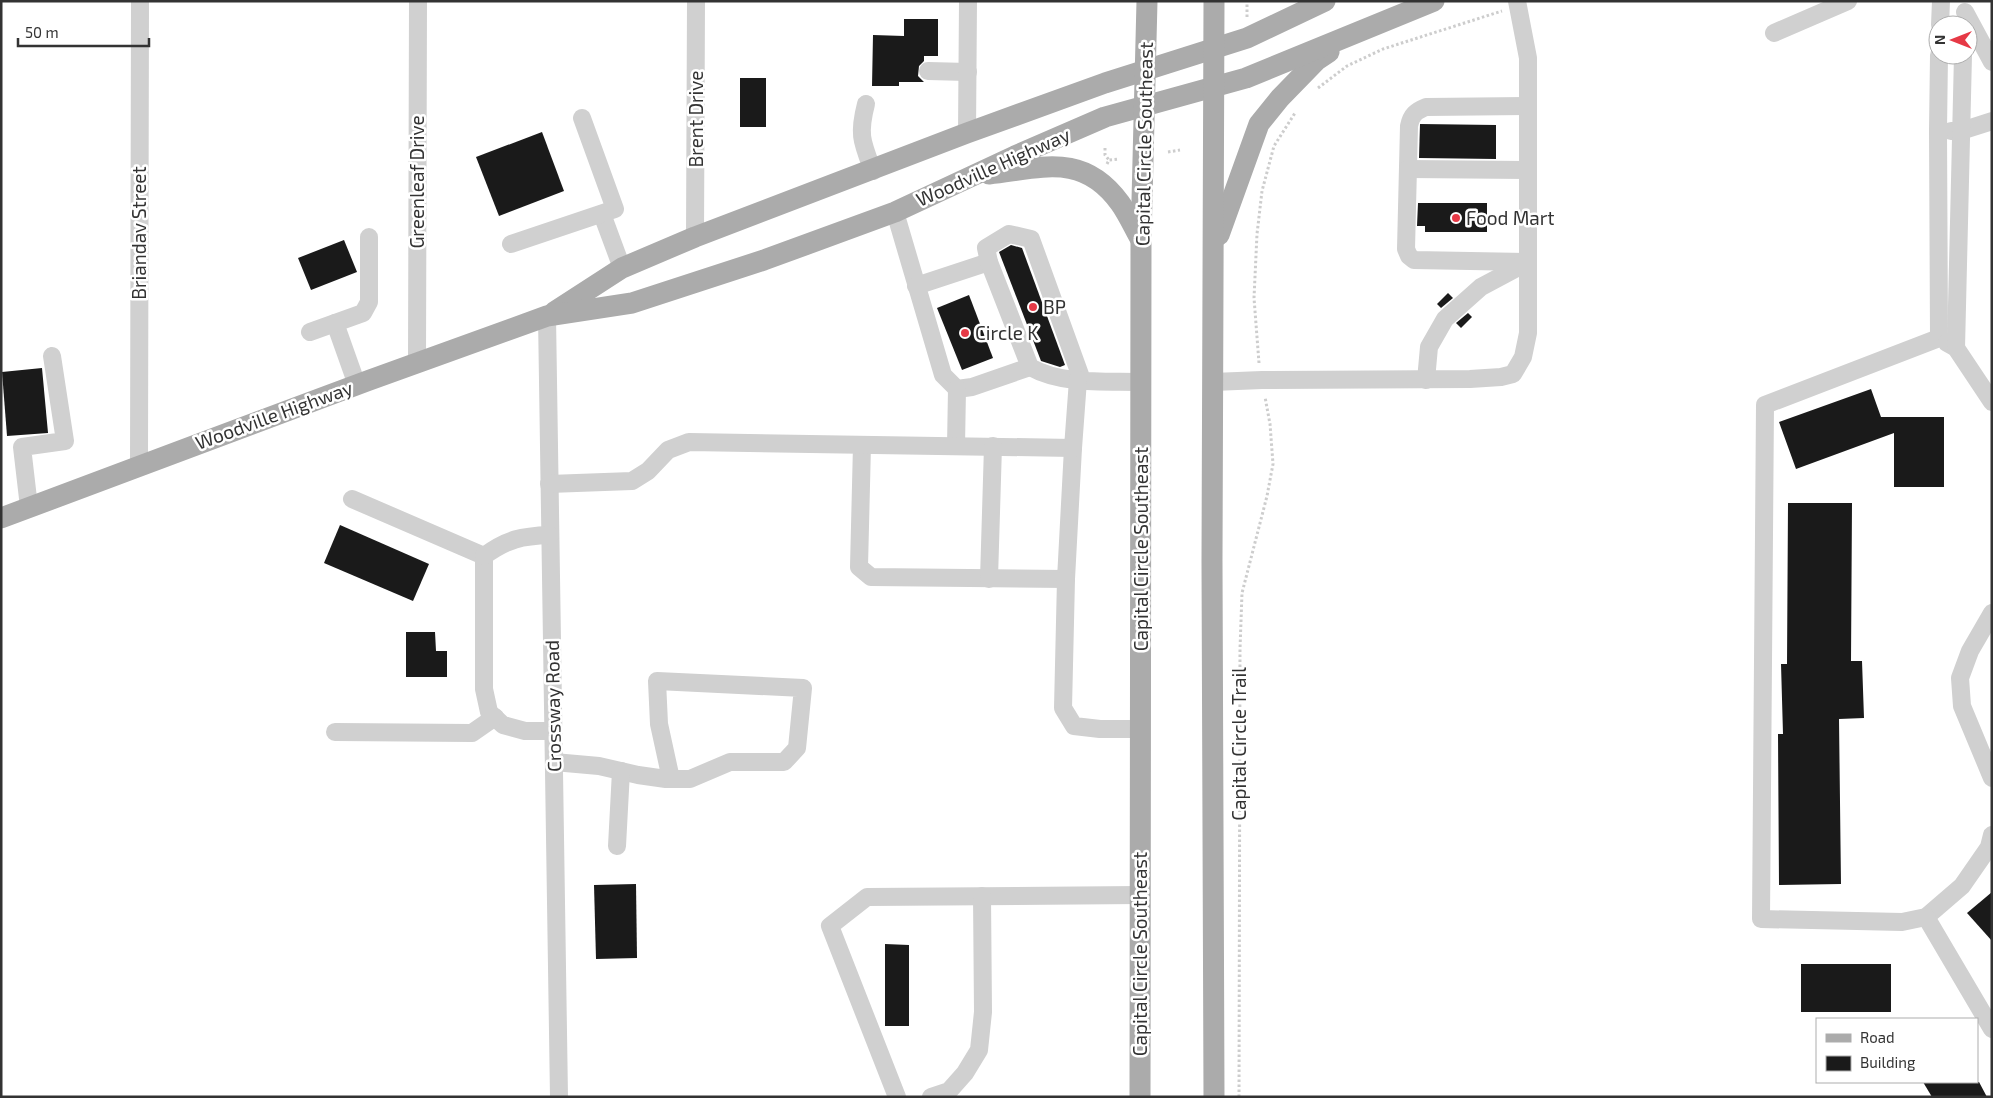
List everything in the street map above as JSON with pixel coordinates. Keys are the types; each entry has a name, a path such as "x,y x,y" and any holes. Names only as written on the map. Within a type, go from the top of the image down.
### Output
{"main road":[{"name":"Capital Circle Southeast","path":"1140,1097 1141,240 1147,1"},
{"path":"1214,1 1214,1097"},
{"name":"Woodville Highway","path":"548,316 622,268 695,237 967,134 1146,70 1247,38 1325,1"},
{"name":"Woodville Highway","path":"1,518 416,363 548,316 632,303 764,260 894,212 1105,117 1246,78 1434,1"},
{"path":"1214,250 1259,124 1280,98 1317,60 1372,27"},
{"path":"971,176 1053,166 1071,167 1090,174 1120,203 1141,240"}],"street":[{"name":"Briandav Street","path":"139,466 140,1"},
{"name":"Greenleaf Drive","path":"416,363 418,1"},
{"name":"Brent Drive","path":"695,237 696,1"},
{"path":"967,134 968,1"},
{"path":"1774,33 1848,1"},
{"path":"1940,15 1941,1"},
{"path":"1213,382 1470,379 1501,377 1513,374 1523,357 1528,333 1528,58 1518,3"},
{"path":"1964,13 1992,62"},
{"path":"1939,338 1938,130 1940,65"},
{"path":"1956,348 1963,65"},
{"path":"928,71 968,72"},
{"path":"866,104 861,122 861,140 873,171"},
{"path":"1528,106 1426,107 1417,111 1411,118 1409,126 1406,249 1409,256 1414,260 1528,262"},
{"path":"511,244 615,209 582,118"},
{"path":"1938,130 1961,131 1992,121"},
{"path":"1408,169 1528,170"},
{"path":"894,212 943,375 957,389 956,446"},
{"path":"602,214 622,268"},
{"path":"1140,730 1074,726 1063,708 1066,578 1073,448 1080,380 1031,239 1009,234 986,248 989,262 1030,367 1042,374 1080,380 1141,382"},
{"path":"310,332 363,312 369,302 369,237"},
{"path":"916,286 989,262"},
{"path":"1426,380 1429,347 1446,319 1481,288 1528,262"},
{"name":"Crossway Road","path":"548,316 559,1097"},
{"path":"335,323 357,385"},
{"path":"1939,338 1956,348 1992,402"},
{"path":"1939,338 1764,405 1761,919 1902,922 1926,917 1962,886 1989,847 1992,835"},
{"path":"30,508 22,447 65,442 52,356"},
{"path":"957,389 972,387 1030,367"},
{"path":"549,484 632,481 648,471 668,450 689,442 1073,448"},
{"path":"862,444 859,567 871,577 1066,578"},
{"path":"989,578 993,446"},
{"path":"352,499 484,556"},
{"path":"484,556 499,545 522,536 550,535"},
{"path":"484,556 484,689 489,712 503,726 525,731 553,730"},
{"path":"1992,613 1970,651 1960,678 1962,706 1992,778"},
{"path":"554,762 599,766 671,779 690,779 730,762 784,762 797,748 803,688 657,681 660,724 671,779"},
{"path":"335,732 472,733 495,717"},
{"path":"617,846 621,771"},
{"path":"898,1097 830,926 867,897 1140,895"},
{"path":"931,1097 949,1091 979,1050 983,1012 982,896"},
{"path":"1926,917 1991,1024"}],"path":[{"path":"1247,1 1247,18"},
{"path":"1317,90 1347,66 1383,48 1490,15 1518,3"},
{"path":"1260,366 1254,298 1257,234 1262,191 1274,146 1296,112"},
{"path":"1105,148 1105,156 1110,160 1119,158"},
{"path":"1168,152 1180,150"},
{"name":"Capital Circle Trail","path":"1240,1097 1240,649 1242,593 1267,496 1272,464 1270,424 1265,396"}],"building":[{"path":"904,19 938,19 938,56 924,56 924,61 919,66 918,76 924,82 899,82 899,86 872,86 873,35 904,36"},
{"path":"740,78 766,78 766,127 740,127"},
{"path":"1420,124 1496,125 1496,159 1419,158"},
{"path":"542,132 564,191 499,216 476,157"},
{"name":"Food Mart","path":"1418,203 1487,203 1487,232 1425,232 1425,226 1417,226"},
{"path":"344,240 357,272 311,290 298,258"},
{"name":"BP","path":"1011,245 1022,248 1065,365 1060,367 1041,361 999,252"},
{"path":"1448,293 1453,298 1441,308 1437,304"},
{"name":"Circle K","path":"969,295 993,358 962,370 937,308"},
{"path":"1468,313 1472,317 1461,328 1456,323"},
{"path":"42,368 48,433 7,436 2,372"},
{"path":"1871,389 1881,417 1944,417 1944,487 1894,487 1894,433 1796,469 1779,422"},
{"path":"1788,503 1852,503 1851,661 1862,661 1864,718 1839,719 1841,884 1779,885 1778,734 1783,734 1781,664 1787,664"},
{"path":"340,525 429,564 413,601 324,563"},
{"path":"406,632 435,632 436,651 447,651 447,677 406,677"},
{"path":"636,884 637,958 596,959 594,885"},
{"path":"1992,892 1992,941 1967,913"},
{"path":"885,944 909,945 909,1026 885,1026"},
{"path":"1801,964 1891,964 1891,1012 1801,1012"},
{"path":"1979,1082 1987,1097 1932,1097 1924,1083"}],"place":[{"name":"Food Mart","path":"1456,218"},
{"name":"BP","path":"1033,307"},
{"name":"Circle K","path":"965,333"}]}
